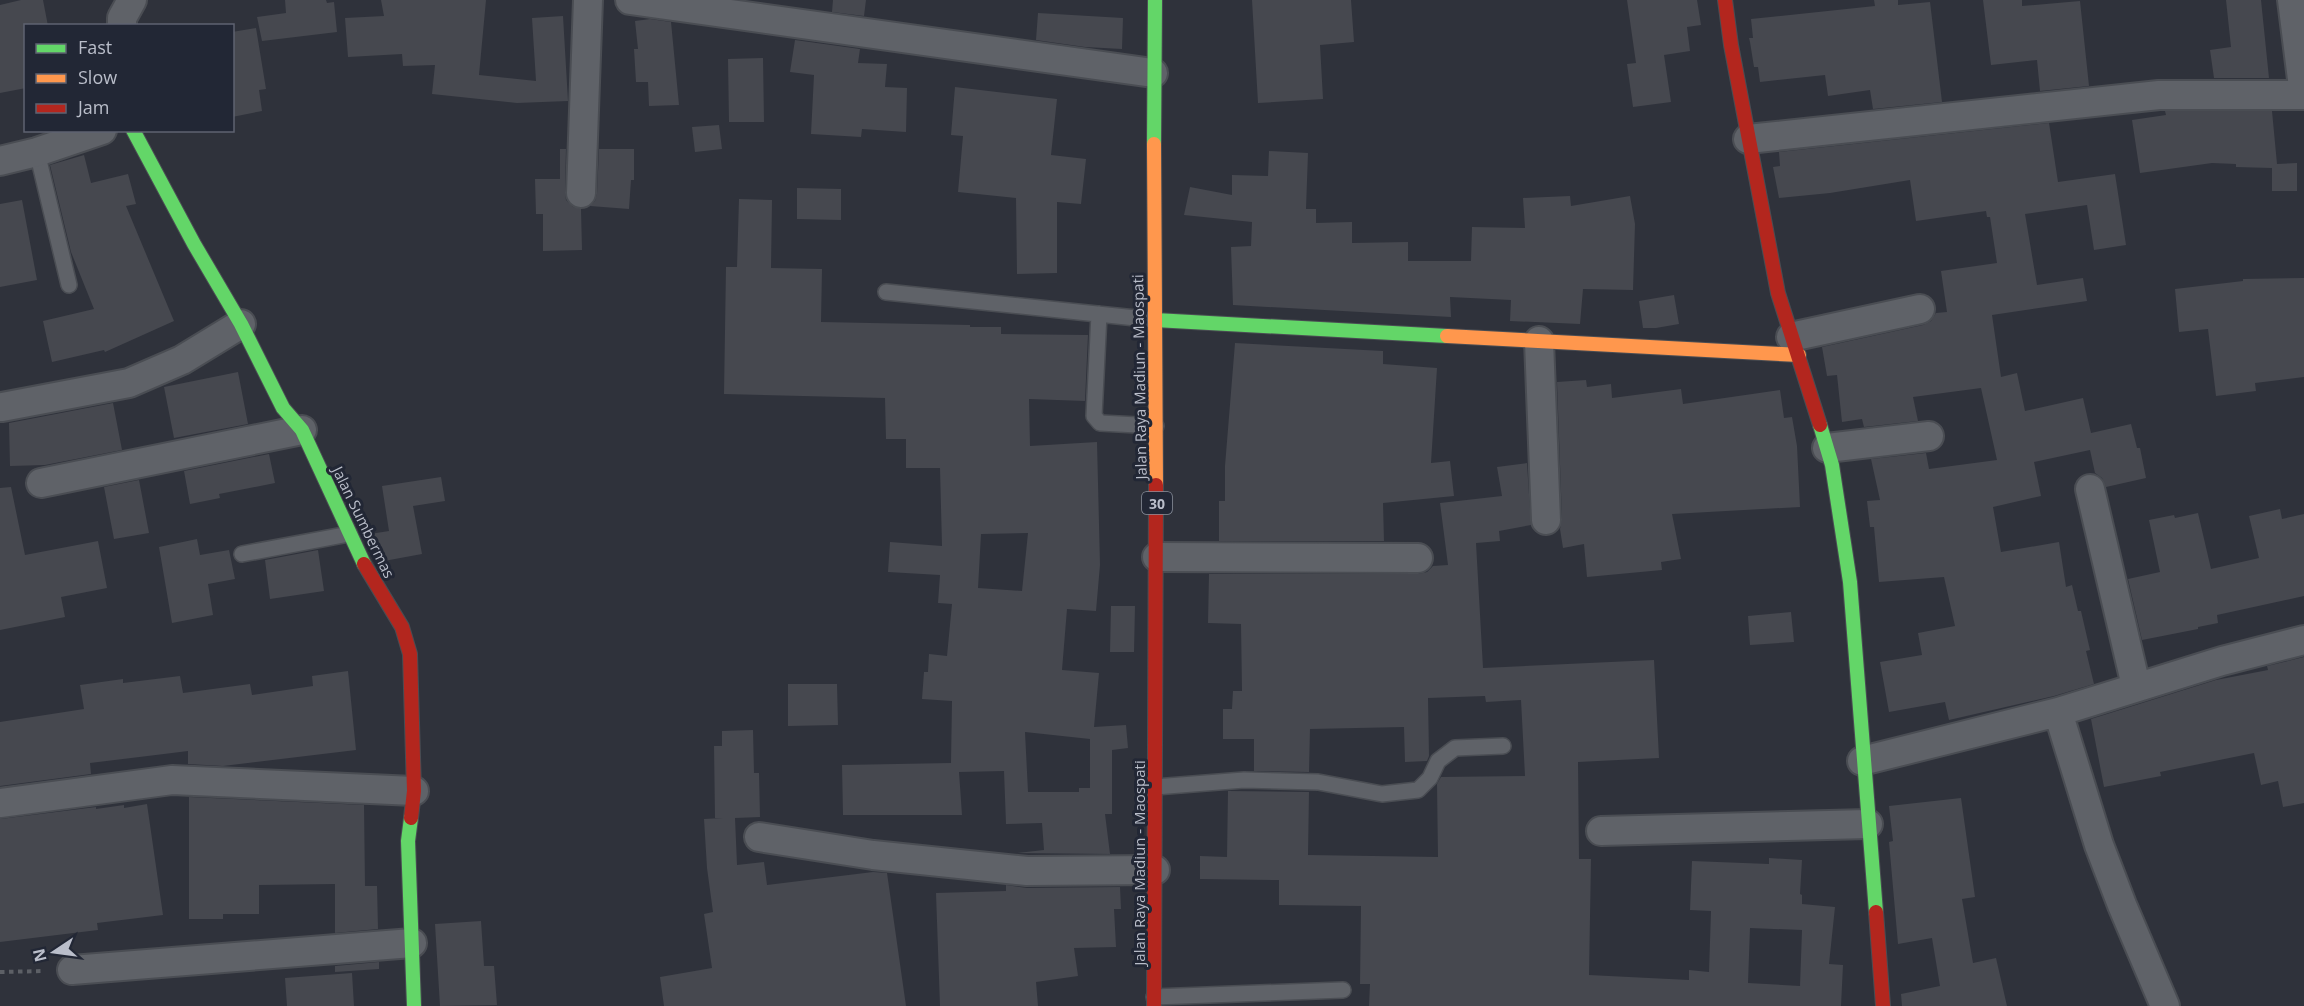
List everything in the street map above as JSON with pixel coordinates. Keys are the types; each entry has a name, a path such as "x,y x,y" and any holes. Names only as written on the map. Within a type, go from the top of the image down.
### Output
{"main road":[{"name":"Jalan Raya Madiun - Maospati","path":"1154,1001 1157,557 1153,73 1155,0"},
{"path":"1725,0 1748,139 1778,293 1832,465 1850,582 1862,761 1883,1006"},
{"name":"Jalan Sumbermas","path":"134,132 194,244 241,324 283,408 302,430 359,556 402,627 407,640 410,654 414,791 408,841 414,1006"},
{"path":"1155,320 1539,342 1795,346"}],"street":[{"path":"122,24 122,18 132,0"},
{"path":"581,193 588,0"},
{"path":"630,0 1153,73"},
{"path":"1748,139 2159,95 2303,95 2292,0"},
{"path":"0,160 37,152 96,132"},
{"path":"1795,346 1920,309"},
{"path":"2,407 129,383 182,360 241,324"},
{"path":"1539,342 1546,520"},
{"path":"41,483 302,430"},
{"path":"1827,448 1929,436"},
{"path":"2090,489 2136,686"},
{"path":"1157,557 1418,558"},
{"path":"1862,761 2058,712 2136,686 2304,640"},
{"path":"2058,712 2099,844 2165,1006"},
{"path":"0,803 172,780 414,791"},
{"path":"1601,831 1868,824"},
{"path":"759,837 873,855 1027,871 1155,870"},
{"path":"72,970 412,943"}],"lane":[{"path":"37,152 69,285"},
{"path":"885,292 1155,320"},
{"path":"1099,314 1094,416 1096,421 1156,426"},
{"path":"242,554 349,534"},
{"path":"1155,787 1244,780 1318,782 1382,794 1418,790 1430,778 1438,761 1455,747 1503,746"},
{"path":"1154,1001 1343,990"}],"path":[{"path":"0,972 72,970"}],"building":[{"path":"21,0 43,0 48,24 24,24 24,88 0,93 0,5"},
{"path":"285,0 334,2 337,32 262,41 257,17 286,13"},
{"path":"381,0 486,0 479,75 536,81 532,18 563,16 568,101 517,103 432,94 435,65 403,66 402,54 348,57 345,18 384,16"},
{"path":"833,0 866,0 864,16 832,12"},
{"path":"1252,0 1351,0 1354,42 1320,45 1323,99 1258,103"},
{"path":"1627,0 1697,0 1701,25 1687,27 1690,51 1664,55 1671,102 1633,107 1627,64 1636,63"},
{"path":"1874,0 1898,0 1898,5 1930,2 1942,102 1873,109 1870,90 1828,96 1825,75 1760,82 1758,67 1754,67 1749,38 1753,38 1751,19 1875,6"},
{"path":"1983,0 2022,0 2022,6 2080,1 2089,86 2040,91 2037,60 1991,65"},
{"path":"2226,0 2261,0 2269,78 2214,78 2210,50 2231,47"},
{"path":"1038,13 1123,18 1122,49 1085,47 1036,40"},
{"path":"650,19 671,22 679,105 649,106 648,82 636,82 634,49 638,49 635,21"},
{"path":"256,28 266,89 259,90 262,111 234,117 234,32"},
{"path":"795,40 860,49 858,63 887,64 885,87 907,88 906,132 862,129 861,137 811,134 814,75 790,72"},
{"path":"763,58 764,122 729,122 728,59"},
{"path":"955,87 1057,99 1051,155 1086,159 1081,204 1057,202 1057,273 1017,274 1016,198 958,192 963,136 951,135"},
{"path":"2165,111 2272,111 2277,164 2297,163 2297,191 2272,191 2272,168 2236,167 2236,164 2212,163 2140,173 2132,120 2166,115"},
{"path":"2049,123 2058,182 2115,174 2126,245 2094,250 2087,205 2025,214 2037,285 2083,278 2087,301 1992,315 2001,377 2017,373 2025,411 2083,398 2091,433 2131,424 2137,448 2140,448 2146,478 2106,487 2102,478 2095,473 2090,450 2034,462 2041,496 1993,507 2001,552 2059,542 2066,587 2072,585 2078,611 2081,611 2090,650 2086,651 2094,684 2054,696 1949,720 1945,702 1889,712 1880,662 1922,655 1918,633 1955,626 1944,577 1879,582 1874,527 1870,527 1867,501 1880,500 1871,459 1926,453 1929,469 1997,460 1981,388 1913,397 1918,421 1864,427 1862,419 1842,422 1837,375 1827,376 1822,347 1923,325 1931,321 1936,313 1947,312 1941,271 1997,263 1990,217 1987,217 1986,211 1916,221 1910,180 1830,193 1779,198 1773,167 1780,166 1779,152"},
{"path":"719,125 722,149 695,152 692,127"},
{"path":"560,149 566,149 566,200 573,207 581,209 582,250 543,251 543,214 536,214 535,179 560,179"},
{"path":"599,149 634,149 634,180 631,180 629,209 590,206 597,194"},
{"path":"1269,151 1308,153 1306,209 1316,209 1316,223 1352,222 1352,243 1408,242 1408,261 1471,261 1472,227 1525,228 1523,198 1570,196 1571,206 1630,196 1635,224 1633,290 1583,289 1580,324 1510,321 1511,300 1450,297 1451,317 1233,305 1231,247 1251,246 1252,222 1184,215 1190,187 1232,195 1232,175 1268,176"},
{"path":"84,155 91,183 128,174 136,204 126,206 174,321 105,352 104,350 52,362 43,321 94,309 71,252 50,165"},
{"path":"797,188 841,189 841,220 797,219"},
{"path":"739,199 772,200 771,268 822,269 821,322 970,325 970,327 1001,327 1001,334 1088,335 1085,401 1029,399 1030,446 1097,442 1100,565 1096,611 1067,609 1062,670 1099,673 1094,727 1126,725 1128,748 1112,750 1112,814 1105,814 1110,854 1017,853 1044,850 1042,823 1006,824 1004,771 959,772 962,815 843,815 842,765 951,763 952,701 922,699 924,672 928,672 929,654 947,656 952,604 938,603 940,575 888,572 890,542 942,546 940,468 906,468 906,439 886,439 885,398 724,394 726,267 737,267","holes":["1028,533 1022,591 978,588 981,534","1025,732 1090,739 1090,788 1079,788 1079,792 1028,792"]},
{"path":"22,200 37,280 0,287 0,204"},
{"path":"2304,278 2304,377 2255,383 2256,391 2216,396 2208,329 2179,332 2175,289 2243,281 2243,279"},
{"path":"1674,295 1679,324 1643,328 1639,301"},
{"path":"1235,343 1383,351 1383,364 1437,368 1431,463 1450,461 1454,496 1383,503 1384,541 1219,541 1219,501 1225,501 1225,466"},
{"path":"238,372 248,424 174,438 164,387"},
{"path":"1586,380 1587,387 1611,384 1612,398 1681,389 1683,404 1780,390 1784,418 1792,417 1797,446 1800,507 1672,514 1681,559 1661,562 1662,570 1587,577 1584,544 1563,548 1560,529 1562,519 1557,382"},
{"path":"113,403 122,450 45,465 10,466 9,423"},
{"path":"269,454 275,483 219,494 220,498 190,504 184,471"},
{"path":"1527,463 1531,525 1499,531 1500,541 1476,543 1483,668 1654,660 1659,758 1578,762 1579,859 1591,859 1589,975 1689,980 1689,970 1709,972 1711,911 1690,910 1692,861 1769,864 1769,858 1802,860 1800,894 1802,904 1835,907 1829,964 1843,965 1841,1006 1369,1006 1370,984 1360,984 1361,906 1279,905 1279,880 1200,879 1200,856 1227,857 1228,791 1309,792 1308,855 1438,857 1437,784 1441,777 1525,776 1521,700 1486,702 1485,696 1428,698 1429,756 1427,761 1405,762 1404,727 1310,729 1309,772 1254,771 1254,739 1223,739 1223,709 1232,709 1233,691 1242,691 1241,624 1208,623 1209,574 1418,574 1427,572 1433,566 1448,565 1440,503 1502,496 1497,467","holes":["1750,928 1802,930 1800,986 1748,983"]},
{"path":"441,477 445,501 413,506 422,554 384,561 370,534 389,531 382,486"},
{"path":"139,480 149,533 114,539 104,487"},
{"path":"11,487 25,555 98,541 107,588 61,597 65,617 0,630 0,488"},
{"path":"2280,509 2282,519 2304,514 2304,596 2217,615 2218,623 2142,640 2128,579 2160,572 2149,520 2198,513 2211,569 2259,558 2249,516"},
{"path":"197,539 200,555 229,550 235,579 208,584 213,615 172,623 159,547"},
{"path":"318,550 324,591 270,599 265,560"},
{"path":"1111,606 1135,606 1134,652 1110,652"},
{"path":"1791,612 1794,642 1750,645 1748,616"},
{"path":"2304,657 2304,803 2283,807 2278,781 2261,785 2254,753 2160,772 2161,776 2104,787 2091,719 2216,680 2268,670 2267,666"},
{"path":"348,671 356,750 223,766 188,764 188,751 90,763 91,774 0,786 0,722 84,709 80,685 123,679 123,683 180,676 183,693 250,684 252,695 313,686 312,676"},
{"path":"788,684 837,684 838,725 788,726"},
{"path":"753,730 754,773 759,773 760,817 735,818 737,865 764,862 767,885 873,872 887,873 906,1006 664,1006 660,977 712,968 704,914 713,912 704,819 723,818 715,818 714,746 722,746 722,731"},
{"path":"189,797 364,805 365,886 377,886 378,929 335,933 335,884 259,885 259,914 223,914 223,919 189,919"},
{"path":"1961,798 1975,897 1962,899 1973,963 1996,958 2007,1006 1902,1006 1901,994 1940,986 1932,938 1898,944 1889,842 1893,841 1889,806"},
{"path":"147,804 163,915 97,923 98,930 0,942 0,819 96,807 96,809 124,805 124,808"},
{"path":"1006,885 1027,888 1120,887 1121,909 1114,909 1116,947 1074,948 1078,976 1036,982 1038,1006 940,1006 936,893 1006,891"},
{"path":"481,921 484,966 494,966 497,1005 440,1006 435,924"},
{"path":"379,962 379,969 335,972 335,966"},
{"path":"352,973 354,1006 287,1006 285,978"}],"traffic: fast":[{"path":"1154,144 1155,0"},
{"path":"134,132 194,244 241,324 283,408 302,430 364,564"},
{"path":"1155,320 1447,336"},
{"path":"1820,425 1832,465 1850,582 1876,912"},
{"path":"411,818 408,841 414,1006"}],"traffic: slow":[{"path":"1154,144 1156,485"},
{"path":"1447,336 1799,355"}],"traffic: jam":[{"path":"1725,0 1731,45 1778,293 1820,425"},
{"path":"1154,1006 1156,485"},
{"path":"364,564 402,627 410,654 414,791 411,818"},
{"path":"1876,912 1883,1006"}]}
